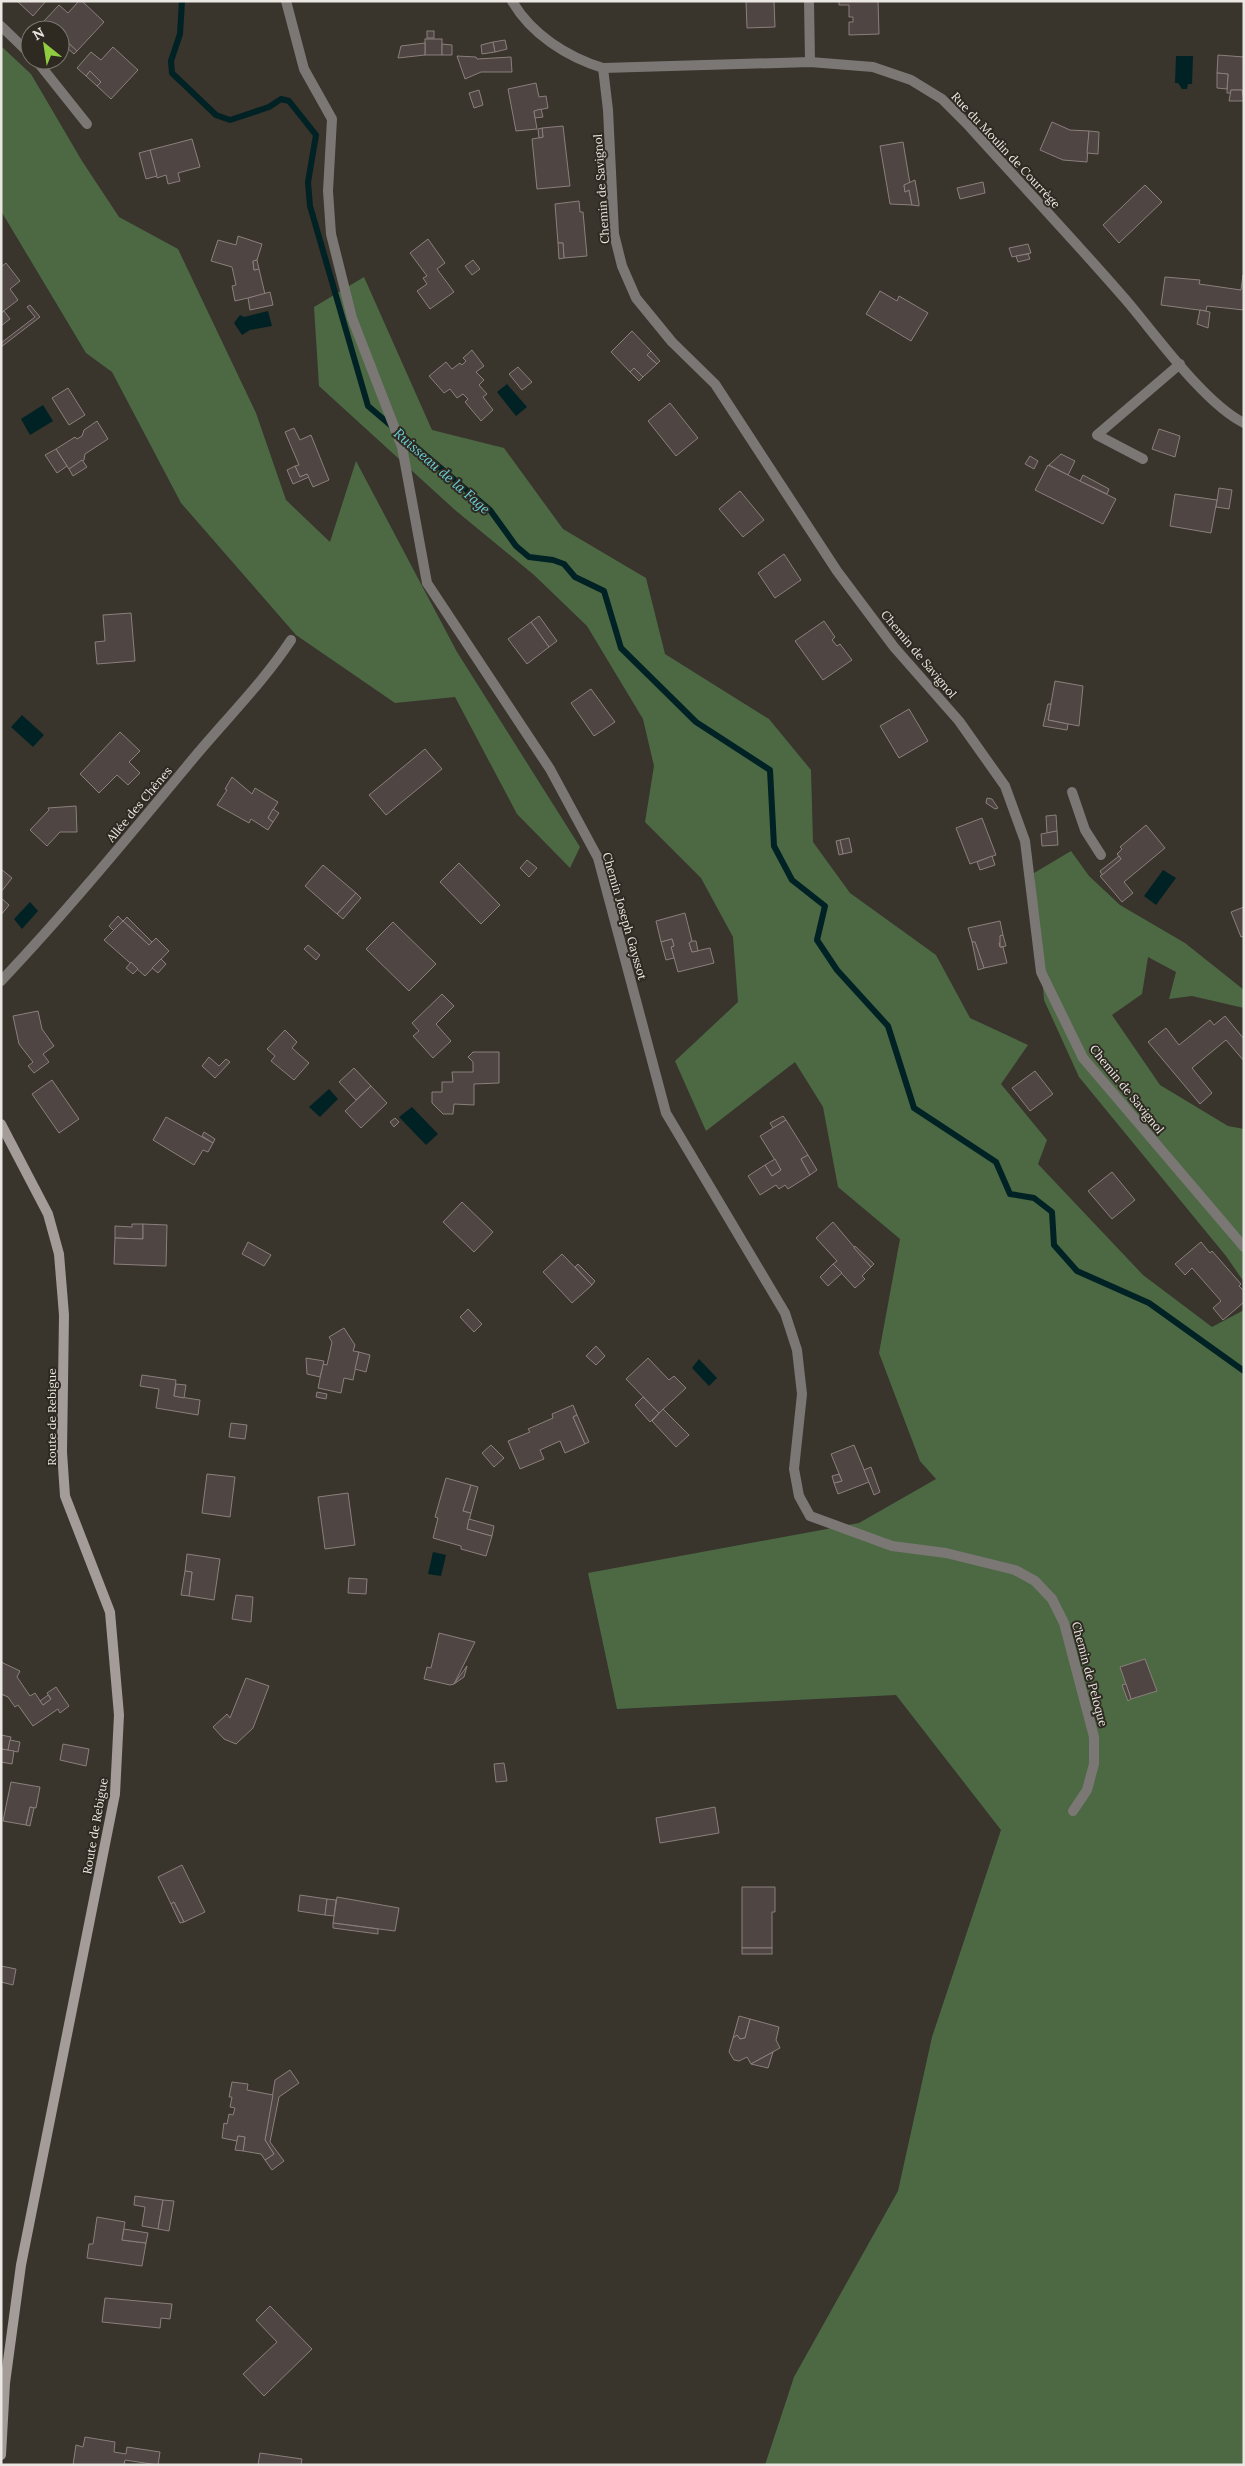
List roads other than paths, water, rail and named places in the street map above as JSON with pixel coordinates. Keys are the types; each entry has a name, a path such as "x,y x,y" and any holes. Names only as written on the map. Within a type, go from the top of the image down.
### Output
{"street":[{"name":"Chemin Joseph Gayssot","path":"286,1 304,68 332,119 328,191 330,234 352,318 402,447 427,583 550,769 598,858 666,1113 786,1313 797,1350 802,1394 794,1469 799,1496 810,1516 892,1546 946,1553"},
{"name":"Rue du Moulin de Courrège","path":"512,1 519,14 548,41 582,61 603,68 810,62 873,67 911,80 942,99 1118,291 1180,364 1229,416 1244,423"},
{"path":"809,1 810,62"},
{"path":"1,26 20,44"},
{"name":"Chemin de Savignol","path":"603,68 608,110 614,234 622,266 636,298 672,342 715,384 837,571 894,647 959,721 1005,786 1025,841 1041,972 1083,1058 1244,1247"},
{"path":"44,70 86,124"},
{"path":"1143,459 1096,435 1180,364"},
{"name":"Allée des Chênes","path":"1,981 130,835 229,716 270,671 291,640"},
{"path":"1072,792 1085,830 1101,854"},
{"name":"Route de Rebigue","path":"1,1124 48,1214 59,1254 64,1315 62,1452 65,1496 110,1612 118,1715 115,1794 21,2265 5,2383 1,2455"},
{"name":"Chemin de Peloque","path":"946,1553 1015,1570 1035,1581 1052,1598 1064,1623 1094,1737 1094,1764 1087,1790 1073,1811"}],"water":[{"path":"1176,56 1193,56 1192,84 1188,84 1187,89 1182,89 1178,83 1175,83"},
{"path":"268,311 272,326 250,330 242,335 234,323 240,315 244,317"},
{"path":"507,384 527,407 516,416 497,392"},
{"path":"43,405 53,421 30,435 21,419"},
{"path":"22,715 44,735 33,747 11,727"},
{"path":"1163,870 1176,878 1156,905 1144,896"},
{"path":"30,902 38,911 22,929 14,919"},
{"path":"329,1089 338,1099 320,1117 309,1107"},
{"path":"412,1107 438,1134 426,1145 399,1117"},
{"path":"699,1359 717,1378 709,1386 692,1368"},
{"path":"433,1552 446,1555 441,1576 428,1574"}],"waterway":[{"name":"Ruisseau de la Fage","path":"182,1 180,34 171,61 172,73 216,115 230,120 269,107 281,99 289,101 316,135 308,182 310,206 368,406 490,510 516,546 529,557 553,560 564,564 575,577 604,591 621,648 696,722 770,770 774,846 792,880 825,906 817,940 837,970 888,1026 914,1108 996,1162 1010,1194 1034,1198 1052,1212 1054,1245 1077,1271 1149,1303 1244,1371"}]}
